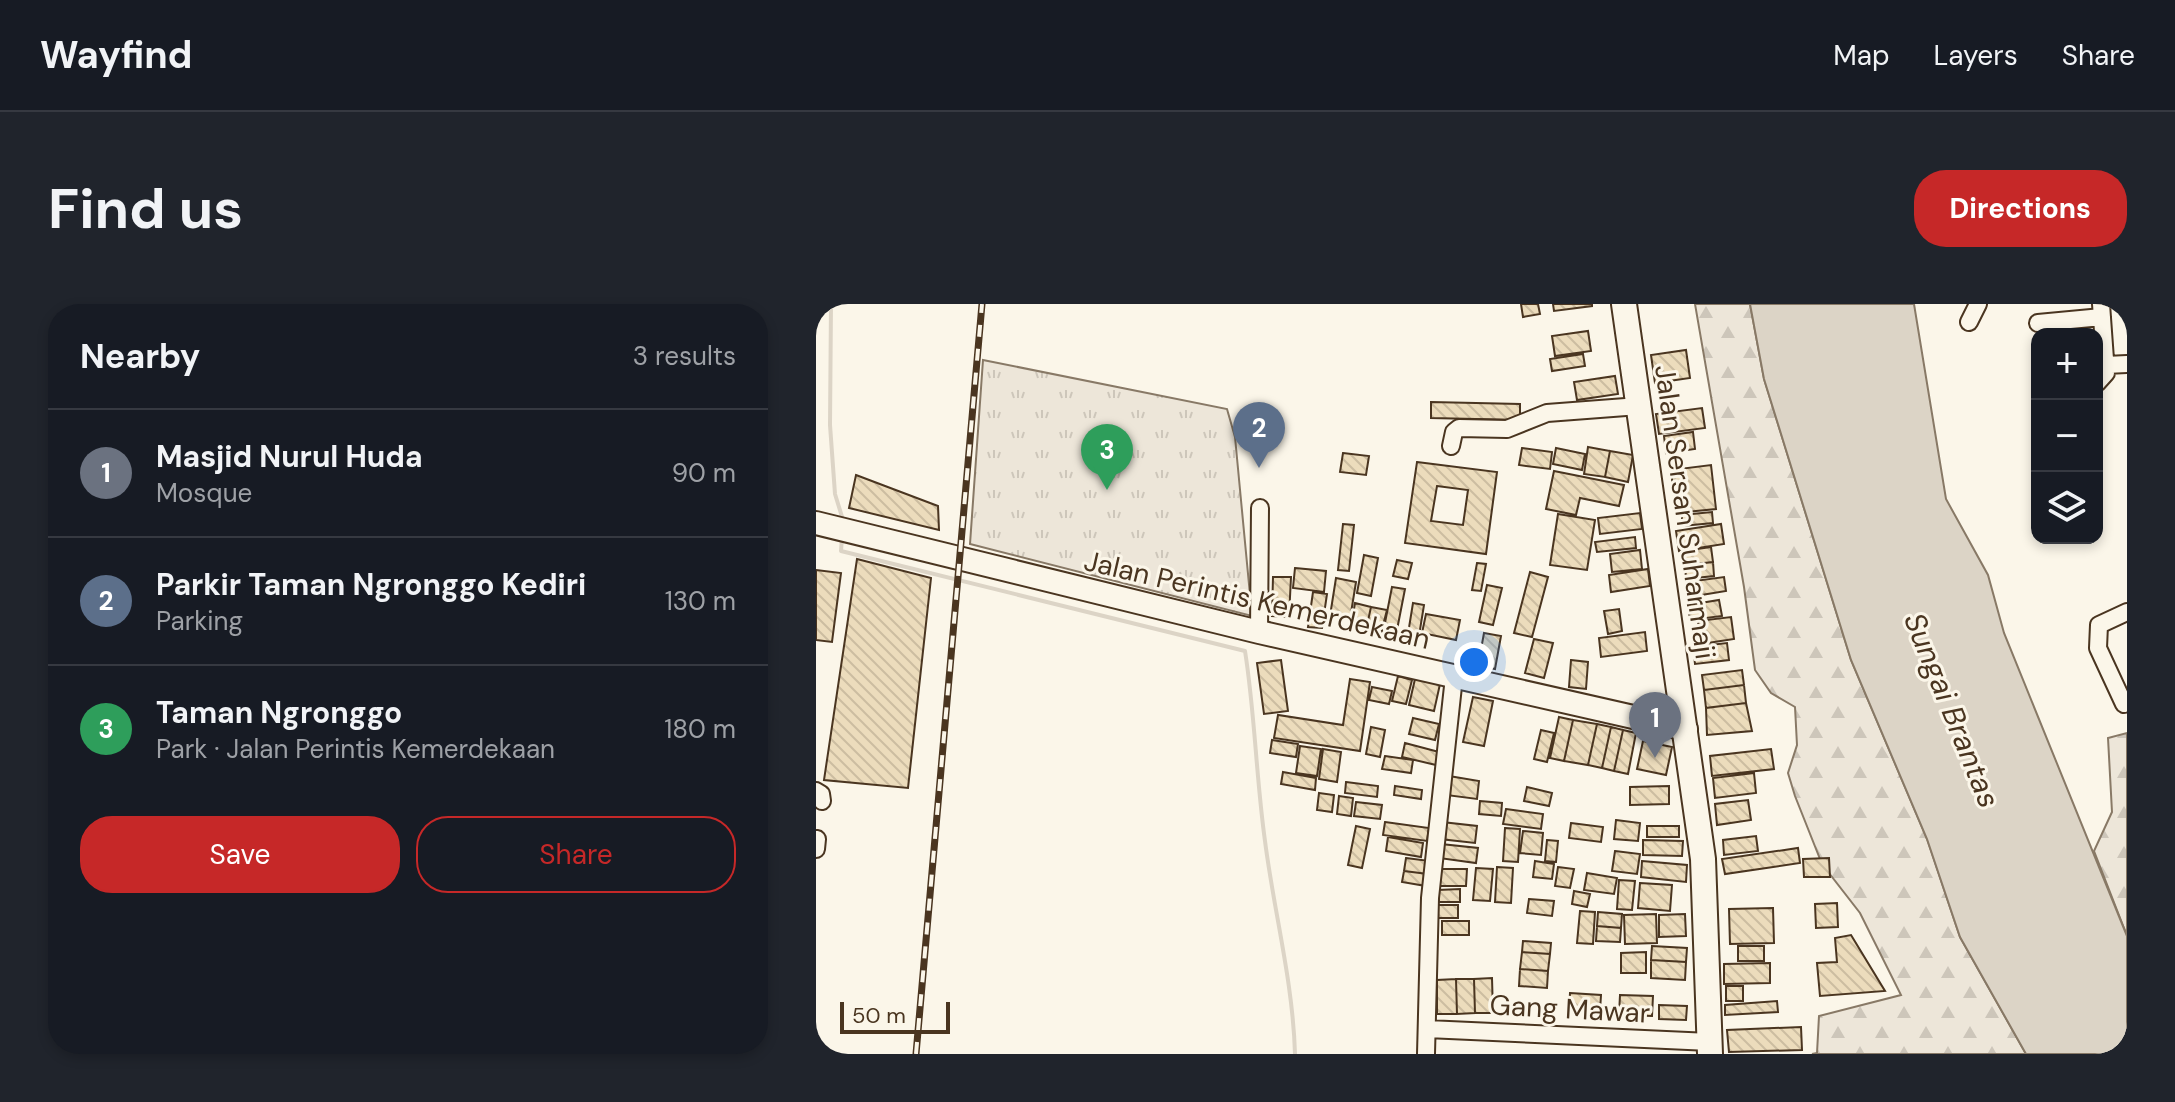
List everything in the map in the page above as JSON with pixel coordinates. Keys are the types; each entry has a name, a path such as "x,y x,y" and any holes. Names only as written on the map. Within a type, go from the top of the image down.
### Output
{"highway":[{"name":"Jalan Sersan Suharmaji","path":"1624,304 1703,859 1710,1048"}],"main road":[{"name":"Jalan Perintis Kemerdekaan","path":"834,528 1259,632 1686,729"}],"street":[{"path":"1969,322 1978,304"},
{"path":"2038,323 2101,310 2106,365 2103,376"},
{"path":"2106,365 2127,364"},
{"path":"1451,446 1454,432 1459,428 1507,429 1547,413 1639,406"},
{"path":"1259,632 1260,508"},
{"path":"2124,704 2096,637 2099,625 2127,612"},
{"path":"1426,1054 1430,898 1454,677"},
{"path":"816,849 817,839"},
{"name":"Gang Mawar","path":"1427,1029 1710,1048"}],"green space":[{"path":"1695,304 1750,304 1764,379 1851,660 1927,839 1960,937 2026,1054 1812,1054 1817,1053 1819,1016 1901,995 1860,913 1822,864 1795,796 1788,773 1797,745 1795,707 1771,693 1755,670 1744,587"},
{"path":"983,360 1227,409 1235,437 1252,616 970,544"},
{"path":"2127,733 2127,936 2094,851 2112,812 2108,738"}],"water":[{"name":"Sungai Brantas","path":"1750,304 1914,304 1946,499 1988,575 2004,633 2127,936 2127,1054 2026,1054 1960,937 1927,839 1851,660 1764,379"}],"building":[{"path":"1521,304 1538,304 1540,314 1523,317"},
{"path":"1553,304 1592,304 1592,306 1554,311"},
{"path":"1588,331 1591,351 1555,356 1552,336"},
{"path":"1686,350 1690,378 1655,383 1651,355"},
{"path":"1583,354 1585,366 1552,371 1550,359"},
{"path":"1615,376 1618,394 1577,400 1574,382"},
{"path":"1431,402 1520,404 1520,420 1431,418"},
{"path":"1702,408 1705,428 1659,434 1656,414"},
{"path":"1693,432 1695,449 1666,453 1664,436"},
{"path":"1588,447 1610,451 1605,477 1584,474"},
{"path":"1522,448 1552,452 1550,469 1519,465"},
{"path":"1556,448 1585,454 1582,470 1553,464"},
{"path":"1610,451 1633,455 1628,482 1605,477"},
{"path":"1343,453 1369,456 1366,475 1340,472"},
{"path":"1417,462 1497,472 1486,554 1405,543","holes":["1437,486 1468,490 1463,525 1431,521"]},
{"path":"1711,465 1716,509 1676,513 1671,470"},
{"path":"1554,471 1624,485 1619,506 1580,498 1576,515 1546,509"},
{"path":"856,475 938,506 939,530 849,508"},
{"path":"1712,512 1713,523 1682,526 1682,515"},
{"path":"1640,513 1642,529 1600,534 1598,518"},
{"path":"1558,514 1595,520 1587,570 1550,565"},
{"path":"1343,524 1354,525 1349,571 1338,570"},
{"path":"1721,524 1724,544 1679,551 1676,531"},
{"path":"1635,537 1636,548 1597,552 1595,542"},
{"path":"1711,547 1713,562 1685,565 1683,551"},
{"path":"1640,550 1642,569 1612,572 1610,554"},
{"path":"1364,555 1378,558 1371,596 1357,593"},
{"path":"857,559 931,578 908,788 824,780"},
{"path":"1397,560 1412,563 1408,579 1393,576"},
{"path":"1713,562 1714,576 1686,579 1685,565"},
{"path":"1477,563 1486,564 1481,591 1472,590"},
{"path":"1295,568 1326,571 1324,592 1293,588"},
{"path":"1648,569 1650,586 1611,592 1609,575"},
{"path":"816,570 841,573 832,642 816,640"},
{"path":"1530,572 1548,577 1532,637 1514,633"},
{"path":"1273,577 1291,577 1289,617 1272,616"},
{"path":"1724,577 1726,591 1689,597 1687,582"},
{"path":"1336,578 1356,582 1350,619 1330,616"},
{"path":"1487,585 1502,588 1493,625 1479,622"},
{"path":"1392,587 1405,589 1395,640 1382,638"},
{"path":"1313,592 1327,594 1322,628 1308,627"},
{"path":"1719,600 1722,616 1690,620 1688,605"},
{"path":"1355,603 1371,607 1366,630 1351,627"},
{"path":"1413,603 1424,605 1418,642 1407,640"},
{"path":"1371,607 1387,610 1381,633 1366,630"},
{"path":"1619,609 1622,631 1608,634 1604,611"},
{"path":"1426,614 1460,620 1456,640 1422,633"},
{"path":"1731,617 1734,639 1701,644 1698,621"},
{"path":"1645,632 1647,651 1601,657 1599,638"},
{"path":"1484,633 1501,636 1495,669 1478,666"},
{"path":"1534,639 1553,643 1544,678 1525,673"},
{"path":"1727,643 1729,660 1695,664 1693,647"},
{"path":"1281,660 1288,711 1264,714 1257,663"},
{"path":"1571,660 1588,662 1586,689 1569,687"},
{"path":"1742,670 1744,685 1704,690 1702,675"},
{"path":"1398,676 1412,680 1406,704 1392,701"},
{"path":"1350,679 1370,682 1360,751 1274,738 1278,715 1343,725"},
{"path":"1415,679 1440,684 1434,711 1409,705"},
{"path":"1744,685 1746,703 1706,708 1704,690"},
{"path":"1372,687 1392,691 1389,704 1369,700"},
{"path":"1473,697 1493,701 1484,746 1463,742"},
{"path":"1746,703 1752,731 1707,735 1706,708"},
{"path":"1559,717 1573,720 1564,761 1550,758"},
{"path":"1413,718 1439,724 1435,740 1409,734"},
{"path":"1573,720 1597,724 1588,765 1564,761"},
{"path":"1597,724 1611,727 1602,768 1588,765"},
{"path":"1371,727 1385,730 1380,757 1366,754"},
{"path":"1611,727 1623,730 1614,771 1602,768"},
{"path":"1541,730 1554,733 1547,762 1534,759"},
{"path":"1623,730 1636,733 1628,774 1614,771"},
{"path":"1272,740 1298,744 1296,757 1270,753"},
{"path":"1643,741 1672,747 1666,775 1637,769"},
{"path":"1405,743 1439,752 1436,765 1402,757"},
{"path":"1300,746 1321,749 1317,776 1296,773"},
{"path":"1323,749 1341,752 1337,782 1319,779"},
{"path":"1771,749 1774,769 1712,776 1710,756"},
{"path":"1385,756 1413,760 1411,773 1382,769"},
{"path":"1283,772 1316,778 1315,790 1281,784"},
{"path":"1754,773 1756,793 1715,798 1713,778"},
{"path":"1449,776 1479,781 1477,799 1446,795"},
{"path":"1346,782 1378,786 1377,797 1345,793"},
{"path":"1395,786 1422,790 1421,799 1394,795"},
{"path":"1669,786 1669,804 1630,805 1630,787"},
{"path":"1527,787 1552,793 1549,806 1524,801"},
{"path":"1319,793 1334,795 1332,812 1317,810"},
{"path":"1339,796 1353,798 1351,816 1337,814"},
{"path":"1748,800 1751,820 1717,825 1715,804"},
{"path":"1480,801 1502,803 1501,816 1479,814"},
{"path":"1356,802 1382,805 1380,819 1354,816"},
{"path":"1506,809 1543,814 1541,829 1503,824"},
{"path":"1616,820 1640,823 1638,841 1614,839"},
{"path":"1385,822 1429,828 1427,841 1383,835"},
{"path":"1442,822 1477,826 1475,843 1440,839"},
{"path":"1571,823 1603,827 1601,842 1569,838"},
{"path":"1356,826 1370,829 1362,868 1348,865"},
{"path":"1647,826 1679,826 1679,837 1647,837"},
{"path":"1505,828 1520,829 1518,862 1503,861"},
{"path":"1523,831 1543,833 1541,855 1520,853"},
{"path":"1756,836 1758,851 1724,855 1723,840"},
{"path":"1388,837 1423,843 1421,857 1386,851"},
{"path":"1547,840 1558,841 1556,862 1545,861"},
{"path":"1643,840 1683,841 1682,856 1643,855"},
{"path":"1441,844 1478,848 1476,863 1439,858"},
{"path":"1798,848 1800,863 1725,874 1722,859"},
{"path":"1615,851 1640,854 1637,874 1612,871"},
{"path":"1406,858 1430,861 1428,874 1404,871"},
{"path":"1829,858 1830,877 1804,877 1803,859"},
{"path":"1535,861 1554,864 1552,879 1533,877"},
{"path":"1642,861 1687,865 1686,882 1641,877"},
{"path":"1497,867 1513,868 1511,903 1495,902"},
{"path":"1558,867 1574,869 1570,888 1555,886"},
{"path":"1476,868 1493,869 1490,901 1473,900"},
{"path":"1437,869 1467,869 1466,886 1437,886"},
{"path":"1404,871 1428,874 1426,886 1402,882"},
{"path":"1587,873 1617,878 1614,894 1584,890"},
{"path":"1619,880 1635,881 1632,910 1617,909"},
{"path":"1640,883 1672,885 1670,911 1638,908"},
{"path":"1460,889 1460,902 1439,902 1438,890"},
{"path":"1574,891 1590,894 1587,907 1572,904"},
{"path":"1529,899 1554,901 1552,916 1527,913"},
{"path":"1837,903 1838,927 1816,928 1815,904"},
{"path":"1436,905 1458,905 1458,918 1436,918"},
{"path":"1773,908 1774,943 1730,944 1729,909"},
{"path":"1580,911 1595,912 1593,944 1577,943"},
{"path":"1598,912 1622,914 1621,928 1597,926"},
{"path":"1656,914 1657,943 1625,944 1624,915"},
{"path":"1685,914 1686,936 1659,937 1659,915"},
{"path":"1442,921 1469,921 1469,935 1442,935"},
{"path":"1597,926 1621,928 1620,942 1596,941"},
{"path":"1851,935 1885,991 1820,996 1817,963 1837,962 1835,938"},
{"path":"1523,941 1551,943 1550,954 1522,952"},
{"path":"1652,946 1687,948 1686,962 1651,960"},
{"path":"1738,946 1764,946 1764,961 1738,961"},
{"path":"1522,952 1550,954 1548,971 1520,969"},
{"path":"1646,952 1646,973 1621,973 1621,953"},
{"path":"1651,960 1686,962 1685,980 1651,978"},
{"path":"1770,963 1770,983 1724,984 1724,964"},
{"path":"1520,969 1548,971 1547,988 1519,986"},
{"path":"1492,978 1493,1013 1475,1013 1474,979"},
{"path":"1456,979 1474,979 1475,1013 1457,1014"},
{"path":"1456,979 1457,1014 1437,1014 1437,980"},
{"path":"1726,986 1743,986 1743,1001 1726,1001"},
{"path":"1570,993 1601,995 1600,1011 1569,1009"},
{"path":"1620,995 1653,996 1652,1016 1619,1015"},
{"path":"1777,1001 1778,1012 1725,1015 1725,1005"},
{"path":"1659,1005 1687,1006 1686,1020 1659,1019"},
{"path":"1801,1027 1802,1050 1729,1052 1727,1030"}],"waterway":[{"path":"831,304 830,425 835,494 843,520"},
{"path":"842,537 841,551 1245,651 1262,817 1291,1000 1295,1054"}],"railway":[{"path":"916,1054 982,304"}],"place":[{"name":"Parkir Taman Ngronggo Kediri","path":"1259,468"},
{"name":"Taman Ngronggo","path":"1107,490"},
{"name":"Masjid Nurul Huda","path":"1655,758"}]}
